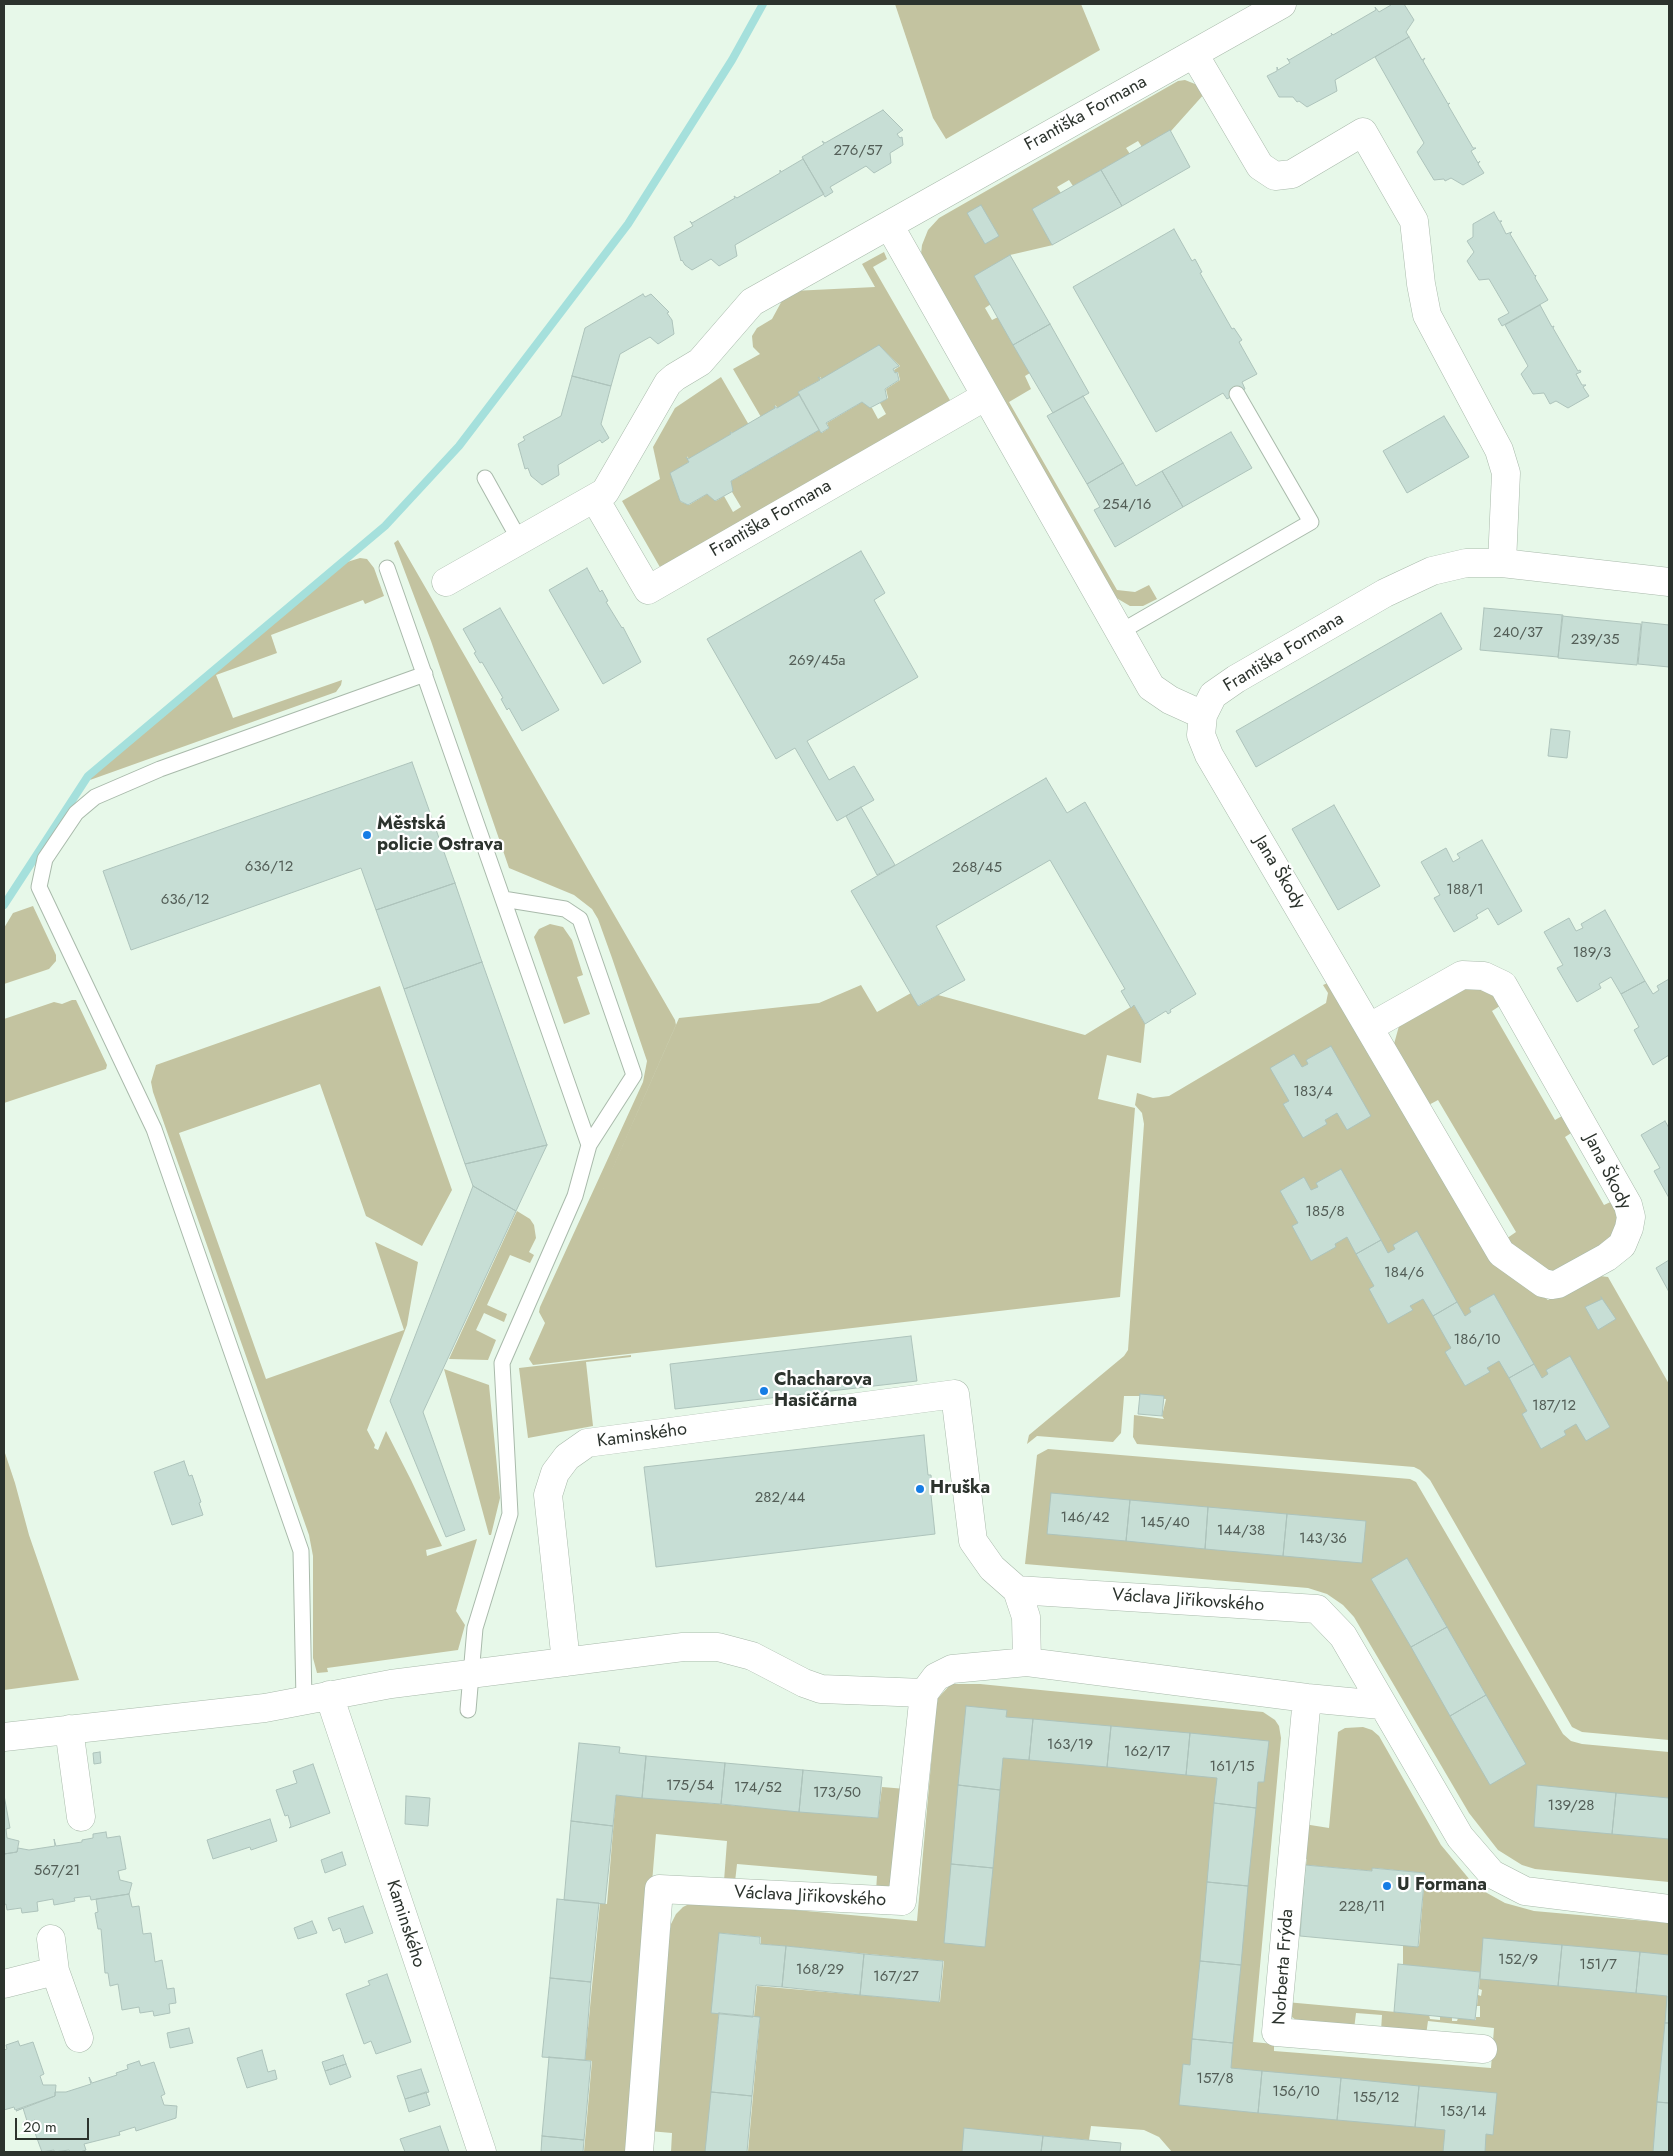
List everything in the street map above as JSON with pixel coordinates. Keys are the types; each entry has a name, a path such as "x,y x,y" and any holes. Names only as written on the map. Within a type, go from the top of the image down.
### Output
{"street":[{"name":"Františka Formana","path":"446,582 605,492 668,383 680,373 700,362 752,302 1282,4"},
{"path":"1194,54 1260,166 1276,176 1292,174 1363,132 1414,221 1421,284 1427,315 1499,450 1506,473 1502,563"},
{"path":"890,225 1151,687 1170,700 1203,715"},
{"name":"Františka Formana","path":"595,499 648,590 986,396"},
{"name":"Františka Formana","path":"1203,715 1213,695 1236,679 1385,593 1432,570 1466,563 1502,563 1669,582"},
{"name":"Jana Škody","path":"1203,715 1202,734 1209,755 1370,1026 1501,1253 1542,1283 1552,1285 1612,1266 1630,1228 1628,1206 1503,985 1484,976 1462,975 1370,1026"},
{"name":"Kaminského","path":"566,1662 548,1495 555,1474 567,1457 586,1443 955,1394 973,1541 992,1568 1017,1590"},
{"path":"1017,1590 1026,1617 1027,1662"},
{"name":"Václava Jiřikovského","path":"1017,1590 1317,1609 1342,1636 1460,1837 1492,1874 1525,1891 1669,1909"},
{"path":"4,1737 231,1712 470,1674 683,1647 718,1647 752,1656 804,1683 821,1689 924,1693 936,1677 952,1669 1027,1662 1308,1698 1381,1705"},
{"name":"Václava Jiřikovského","path":"639,2152 660,1889 902,1901 924,1693"},
{"name":"Kaminského","path":"316,1698 482,2152"},
{"name":"Norberta Frýda","path":"1308,1698 1276,2032 1483,2049"},
{"path":"69,1729 81,1817"},
{"path":"50,1939 55,1971 80,2038"},
{"path":"4,1984 55,1971"}],"lane":[{"path":"1120,632 1311,522 1237,394"},
{"path":"485,478 520,541"},
{"path":"388,568 589,1145"},
{"path":"316,1698 302,1551 154,1129 39,886 45,859 76,813 95,797 160,769 425,674"},
{"path":"468,1710 475,1628 510,1514 502,1363 575,1196 589,1145 634,1075 580,919 565,909 503,899"}],"green space":[{"path":"895,4 1081,4 1100,50 946,139 933,118"},
{"path":"1185,80 1200,86 1205,93 1171,131 1142,147 1138,141 1126,148 1130,154 1073,186 1069,180 1057,187 1061,193 1033,210 1053,245 1010,255 991,304 985,308 992,320 998,317 1030,373 1025,376 1031,389 1009,402 1117,590 1135,592 1149,585 1157,599 1143,606 1130,606 1113,596 921,254 922,245 928,230 939,218 1178,81"},
{"path":"884,252 887,259 873,267 951,402 661,569 622,501 660,479 653,447 675,408 721,377 749,425 732,433 731,431 732,434 689,459 687,456 689,462 671,473 681,502 689,505 707,494 716,501 724,496 733,512 741,507 732,492 731,481 819,430 822,433 829,428 827,423 862,402 872,408 878,419 886,414 880,403 888,398 886,389 900,380 898,372 895,373 894,370 900,366 879,346 822,379 820,377 820,380 798,392 800,395 778,408 775,405 776,409 761,417 733,369 760,354 753,347 752,336 757,328 772,319 784,297 793,291 875,287 862,264"},
{"path":"398,540 675,1020 676,1025 679,1018 819,1003 861,985 877,1012 911,993 919,1006 938,995 1085,1035 1134,1005 1145,1024 1141,1063 1107,1055 1098,1099 1135,1108 1120,1297 533,1365 529,1359 545,1323 539,1312 540,1307 643,1082 647,1061 598,919 592,909 574,895 509,868 431,641 394,543"},
{"path":"360,558 367,559 374,568 384,596 365,604 363,600 271,635 277,653 216,675 233,718 342,680 336,692 90,780 92,776 347,562"},
{"path":"33,906 56,955 56,961 49,969 4,984 4,928 13,913"},
{"path":"550,924 563,927 572,940 583,975 577,977 590,1014 564,1024 534,937 539,929"},
{"path":"1330,982 1492,1260 1548,1300 1592,1275 1608,1277 1669,1384 1669,1740 1582,1732 1572,1727 1430,1480 1414,1467 1137,1444 1133,1437 1134,1415 1164,1419 1162,1416 1166,1399 1140,1396 1124,1396 1121,1433 1113,1442 1037,1436 1027,1444 1029,1435 1124,1356 1128,1350 1144,1124 1142,1113 1135,1105 1137,1093 1153,1098 1169,1096 1326,1003 1328,993 1323,985"},
{"path":"1475,983 1506,1002 1492,1011 1555,1120 1569,1112 1579,1128 1565,1137 1604,1205 1619,1198 1622,1205 1612,1240 1549,1274 1503,1241 1516,1232 1438,1100 1425,1107 1394,1044 1399,1026"},
{"path":"380,986 452,1190 422,1246 366,1216 320,1084 179,1133 266,1379 404,1330 375,1242 418,1262 407,1325 367,1430 375,1445 374,1448 378,1450 386,1431 411,1480 442,1546 426,1550 427,1556 477,1539 456,1611 465,1625 458,1650 327,1668 328,1672 317,1673 313,1658 313,1556 309,1535 151,1082 156,1065"},
{"path":"76,1000 107,1065 106,1069 4,1103 4,1019 54,1002 62,1004"},
{"path":"517,1211 530,1219 534,1225 536,1238 529,1252 534,1255 530,1263 510,1255 487,1305 507,1314 504,1322 484,1313 476,1330 496,1340 488,1360 449,1359"},
{"path":"631,1355 631,1357 586,1362 593,1426 528,1438 519,1368"},
{"path":"444,1369 489,1385 500,1498 491,1535 489,1535"},
{"path":"1048,1449 1410,1479 1416,1482 1563,1734 1571,1741 1582,1744 1669,1752 1669,1882 1535,1869 1522,1865 1498,1850 1469,1813 1354,1617 1343,1605 1327,1594 1308,1588 1025,1564 1037,1455"},
{"path":"4,1450 29,1535 79,1680 4,1690"},
{"path":"951,1684 980,1684 1263,1712 1275,1720 1279,1726 1281,1738 1253,2042 1274,2044 1274,2051 1491,2068 1494,2028 1428,2021 1426,2035 1381,2031 1382,2015 1356,2013 1354,2029 1299,2022 1289,2015 1286,2002 1429,2015 1430,2019 1440,2020 1440,2016 1452,2017 1452,2021 1457,2021 1458,2018 1476,2020 1476,2017 1480,2017 1480,2006 1477,2006 1478,1995 1481,1996 1482,1990 1479,1989 1480,1972 1403,1965 1403,1945 1419,1946 1425,1873 1374,1868 1373,1871 1306,1865 1307,1859 1300,1859 1304,1824 1329,1828 1338,1732 1345,1728 1363,1727 1372,1730 1379,1736 1441,1845 1470,1880 1487,1893 1505,1903 1534,1911 1669,1923 1669,2152 1172,2152 1159,2137 1144,2130 1091,2126 1089,2140 966,2129 963,2152 748,2152 760,2018 754,2017 757,1986 940,2002 944,1961 761,1944 761,1937 720,1933 719,2013 706,2152 671,2152 672,2133 649,2131 669,1937 671,1924 676,1914 683,1907 693,1902 707,1902 917,1921 936,1708 938,1698"},
{"path":"882,1787 906,1789 891,1885 876,1891 877,1876 737,1864 735,1882 724,1881 727,1841 656,1834 630,2152 584,2152 592,2061 585,2060 600,1903 607,1904 616,1795 878,1818"}],"building":[{"path":"1390,4 1404,4 1414,20 1406,32 1409,37 1335,80 1337,91 1307,107 1299,101 1297,102 1293,97 1279,97 1267,76 1277,71 1277,67 1278,70 1290,63 1287,58 1289,60 1332,35 1331,33 1333,35 1376,10 1375,7 1379,12"},
{"path":"1409,37 1422,60 1425,58 1423,61 1448,104 1450,103 1448,105 1473,148 1476,148 1471,151 1478,163 1480,161 1478,164 1484,173 1463,185 1451,178 1445,181 1444,179 1434,180 1417,152 1424,143 1375,57"},
{"path":"883,110 903,130 897,134 900,138 902,137 903,145 890,153 891,163 874,173 866,166 830,187 833,192 825,197 802,157 824,144 822,141 825,143"},
{"path":"1170,130 1190,167 1122,206 1101,170"},
{"path":"803,159 824,194 735,245 737,256 719,266 711,259 692,270 681,261 674,237 693,226 690,221 692,223 735,198 734,196 737,198 780,173 780,170 781,172"},
{"path":"1101,170 1122,206 1052,245 1032,209"},
{"path":"981,205 999,236 985,244 967,213"},
{"path":"1494,212 1499,221 1502,221 1500,222 1506,234 1512,232 1510,234 1536,275 1535,278 1548,300 1502,326 1498,319 1509,313 1489,279 1479,280 1467,261 1474,252 1467,241 1473,237 1473,224"},
{"path":"1174,229 1192,261 1195,259 1202,272 1200,273 1232,329 1234,328 1242,340 1239,342 1257,374 1242,382 1245,389 1227,399 1223,393 1156,432 1073,287"},
{"path":"1010,255 1050,324 1013,345 974,276"},
{"path":"643,294 645,297 651,294 669,312 667,313 672,320 674,334 658,344 650,337 620,354 611,386 572,376 585,328"},
{"path":"1540,305 1552,327 1554,326 1553,328 1578,371 1580,370 1581,372 1576,374 1582,385 1586,385 1583,387 1589,396 1568,408 1556,401 1550,404 1544,393 1533,394 1521,374 1528,366 1505,325"},
{"path":"1050,324 1089,393 1053,413 1013,345"},
{"path":"879,345 899,366 893,369 895,373 897,372 899,380 885,389 887,399 870,408 862,402 826,423 829,428 821,433 798,392 820,380 818,377 821,379"},
{"path":"572,376 611,386 601,424 609,438 602,443 600,440 558,465 559,475 542,485 531,476 528,468 525,469 518,444 525,440 523,437 561,416"},
{"path":"799,395 819,430 731,481 733,491 715,501 707,494 688,505 680,501 670,473 689,462 686,457 688,459 731,434 730,432 732,433 775,408 774,406 777,408"},
{"path":"1083,396 1123,463 1087,484 1047,416"},
{"path":"1444,416 1469,457 1407,493 1383,451"},
{"path":"1231,432 1252,468 1183,507 1162,471"},
{"path":"1123,463 1136,486 1162,471 1183,507 1115,547 1094,510 1100,507 1087,484"},
{"path":"861,551 885,593 874,600 918,677 807,741 829,780 854,766 874,800 837,821 795,748 776,759 707,639"},
{"path":"587,568 600,592 602,590 608,601 606,602 623,627 641,662 603,684 549,590"},
{"path":"500,608 559,710 522,731 509,708 507,710 501,699 503,698 482,662 480,663 474,653 476,652 463,629"},
{"path":"1484,608 1563,615 1558,657 1480,650"},
{"path":"1441,613 1462,649 1256,767 1236,731"},
{"path":"1562,616 1641,624 1637,665 1558,658"},
{"path":"1642,622 1669,625 1669,667 1638,664"},
{"path":"1551,729 1570,731 1567,758 1548,756"},
{"path":"412,762 455,883 376,910 361,868 131,950 103,871"},
{"path":"1046,778 1067,813 1085,802 1196,994 1170,1010 1171,1012 1168,1014 1166,1011 1145,1024 1134,1005 1131,1008 1121,991 1125,989 1050,860 936,926 965,980 918,1006 851,891"},
{"path":"1334,805 1380,886 1338,910 1292,829"},
{"path":"861,807 895,865 877,875 846,816"},
{"path":"1482,840 1522,911 1498,925 1488,908 1476,915 1478,918 1454,932 1434,898 1440,895 1421,862 1446,848 1453,862 1460,858 1457,854"},
{"path":"455,883 482,962 404,989 376,910"},
{"path":"1605,910 1645,981 1621,994 1611,977 1599,984 1601,988 1577,1002 1557,968 1563,965 1544,932 1569,918 1576,931 1583,928 1581,924"},
{"path":"482,962 547,1145 465,1164 404,989"},
{"path":"1669,979 1669,1055 1653,1065 1634,1030 1639,1027 1621,994 1645,981 1653,994 1659,990 1657,986"},
{"path":"1331,1046 1371,1116 1347,1130 1337,1113 1325,1120 1327,1124 1303,1138 1283,1104 1289,1101 1270,1068 1294,1054 1302,1067 1308,1064 1306,1060"},
{"path":"1665,1121 1669,1128 1669,1198 1654,1171 1660,1168 1641,1135"},
{"path":"547,1145 516,1211 473,1186 465,1164"},
{"path":"1341,1169 1381,1240 1356,1254 1347,1237 1335,1244 1336,1247 1311,1261 1292,1226 1298,1223 1280,1191 1304,1177 1311,1190 1318,1187 1316,1183"},
{"path":"473,1186 516,1211 423,1412 465,1530 446,1537 390,1401"},
{"path":"1417,1231 1457,1302 1433,1316 1423,1299 1410,1306 1413,1310 1388,1324 1369,1289 1374,1286 1356,1254 1381,1240 1388,1253 1395,1249 1393,1245"},
{"path":"1669,1260 1669,1292 1656,1268"},
{"path":"1494,1294 1534,1364 1509,1378 1499,1361 1487,1368 1490,1372 1465,1386 1445,1352 1451,1348 1433,1316 1457,1302 1465,1316 1471,1312 1469,1308"},
{"path":"1601,1297 1616,1319 1598,1330 1585,1307 1602,1299"},
{"path":"911,1336 917,1381 675,1409 670,1364"},
{"path":"1570,1356 1610,1427 1586,1441 1576,1424 1564,1431 1566,1435 1541,1449 1522,1414 1527,1411 1509,1378 1534,1364 1542,1378 1548,1374 1546,1370"},
{"path":"1140,1394 1164,1396 1162,1416 1138,1414"},
{"path":"924,1435 928,1475 931,1475 935,1534 656,1567 644,1467"},
{"path":"184,1461 189,1476 192,1475 201,1502 199,1503 203,1515 172,1525 154,1472"},
{"path":"1051,1493 1130,1500 1126,1541 1047,1534"},
{"path":"1130,1500 1208,1507 1205,1549 1126,1541"},
{"path":"1208,1507 1287,1514 1283,1556 1205,1549"},
{"path":"1287,1514 1366,1521 1362,1563 1283,1556"},
{"path":"1407,1558 1447,1627 1411,1647 1371,1579"},
{"path":"1447,1627 1486,1695 1450,1716 1411,1647"},
{"path":"1486,1695 1526,1764 1490,1785 1450,1716"},
{"path":"966,1706 1007,1710 1006,1717 1033,1719 1029,1760 1003,1758 1000,1790 958,1785"},
{"path":"1033,1719 1111,1726 1107,1767 1029,1760"},
{"path":"1111,1726 1190,1733 1186,1775 1107,1767"},
{"path":"1190,1733 1269,1741 1264,1782 1258,1782 1256,1808 1214,1803 1217,1778 1186,1775"},
{"path":"579,1743 620,1747 619,1753 646,1756 642,1798 616,1795 613,1826 571,1821"},
{"path":"100,1752 101,1763 94,1764 93,1753"},
{"path":"646,1756 725,1763 721,1804 642,1798"},
{"path":"725,1763 803,1770 799,1812 721,1804"},
{"path":"313,1764 330,1813 289,1828 291,1826 288,1815 285,1816 276,1790 297,1783 293,1771"},
{"path":"803,1770 882,1777 878,1818 799,1812"},
{"path":"958,1785 1000,1790 993,1868 951,1864"},
{"path":"1537,1785 1616,1793 1612,1834 1534,1827"},
{"path":"1616,1793 1669,1798 1669,1839 1612,1834"},
{"path":"4,1795 10,1828 6,1829 7,1838 19,1841 17,1852 4,1854"},
{"path":"406,1796 430,1798 428,1826 405,1824"},
{"path":"1214,1803 1256,1808 1248,1886 1207,1882"},
{"path":"270,1819 277,1841 251,1850 250,1847 213,1859 207,1840"},
{"path":"571,1821 613,1826 605,1904 564,1900"},
{"path":"106,1832 107,1838 120,1836 126,1869 118,1871 120,1880 132,1883 129,1894 91,1900 90,1896 74,1898 75,1901 54,1905 53,1899 37,1902 38,1911 22,1913 21,1908 7,1910 6,1904 4,1905 4,1854 17,1852 18,1848 29,1850 55,1846 54,1839 56,1846 82,1842 82,1840 93,1838 93,1834"},
{"path":"342,1852 346,1865 325,1873 321,1860"},
{"path":"951,1864 993,1868 985,1947 944,1943"},
{"path":"1305,1865 1372,1871 1372,1868 1425,1873 1418,1947 1300,1936"},
{"path":"1207,1882 1248,1886 1241,1965 1200,1961"},
{"path":"129,1894 132,1907 139,1906 143,1934 151,1933 155,1962 162,1960 167,1989 174,1988 176,2003 169,2004 170,2013 154,2016 153,2011 140,2013 139,2007 122,2010 118,1984 110,1986 108,1973 105,1973 101,1929 98,1929 95,1913 98,1912 96,1899"},
{"path":"557,1899 599,1903 591,1982 550,1978"},
{"path":"363,1906 373,1933 345,1943 340,1928 333,1931 328,1918"},
{"path":"312,1921 317,1933 298,1939 294,1928"},
{"path":"719,1933 760,1937 760,1944 786,1946 782,1987 756,1985 753,2017 711,2013"},
{"path":"1483,1938 1562,1945 1558,1986 1480,1979"},
{"path":"1562,1945 1640,1952 1636,1993 1558,1986"},
{"path":"786,1946 864,1954 860,1995 782,1987"},
{"path":"1640,1952 1669,1955 1669,2023 1665,2023 1667,1996 1636,1993"},
{"path":"864,1954 943,1961 939,2002 860,1995"},
{"path":"1200,1961 1241,1965 1233,2043 1192,2039"},
{"path":"1398,1964 1480,1972 1475,2020 1394,2012"},
{"path":"387,1974 411,2042 376,2054 371,2041 364,2044 346,1994 370,1985 368,1981"},
{"path":"550,1978 591,1982 585,2060 542,2057"},
{"path":"719,2013 760,2017 752,2096 711,2092"},
{"path":"1665,2023 1669,2023 1669,2103 1657,2102"},
{"path":"189,2028 193,2043 170,2048 167,2033"},
{"path":"1192,2039 1233,2043 1231,2068 1262,2071 1258,2113 1179,2105 1183,2064 1190,2065"},
{"path":"18,2041 20,2046 33,2042 44,2074 40,2076 43,2085 56,2085 55,2096 15,2110 14,2107 4,2110 4,2050 7,2049 6,2045"},
{"path":"262,2050 268,2072 275,2070 277,2079 247,2088 237,2058"},
{"path":"343,2055 346,2064 325,2071 322,2062"},
{"path":"549,2057 591,2061 584,2140 542,2136"},
{"path":"139,2061 141,2066 154,2062 165,2094 161,2096 164,2105 177,2106 176,2118 136,2131 135,2127 119,2132 120,2135 84,2144 86,2150 80,2152 70,2152 69,2150 54,2152 54,2150 42,2152 35,2133 39,2132 35,2120 24,2124 23,2122 27,2121 23,2108 55,2096 55,2092 66,2092 91,2084 89,2077 92,2083 117,2075 116,2073 128,2069 127,2065"},
{"path":"346,2064 351,2077 330,2085 325,2071"},
{"path":"421,2069 429,2092 405,2099 397,2076"},
{"path":"1262,2071 1341,2078 1337,2120 1258,2113"},
{"path":"1341,2078 1419,2086 1415,2127 1337,2120"},
{"path":"1419,2086 1497,2093 1493,2135 1486,2134 1485,2152 1443,2152 1445,2130 1415,2127"},
{"path":"426,2092 430,2105 409,2112 405,2099"},
{"path":"711,2092 752,2096 747,2152 705,2152"},
{"path":"1657,2102 1669,2103 1669,2152 1653,2152"},
{"path":"440,2126 449,2152 405,2152 400,2139"},
{"path":"964,2128 1043,2136 1041,2152 962,2152"},
{"path":"542,2136 584,2140 583,2152 541,2152"},
{"path":"1043,2136 1121,2143 1120,2152 1041,2152"}],"waterway":[{"path":"4,905 88,776 385,526 459,446 628,224 732,60 763,4"}],"place":[{"name":"Městská policie Ostrava","path":"367,835"},
{"name":"Chacharova Hasičárna","path":"764,1391"},
{"name":"Hruška","path":"920,1489"},
{"name":"U Formana","path":"1387,1886"}]}
